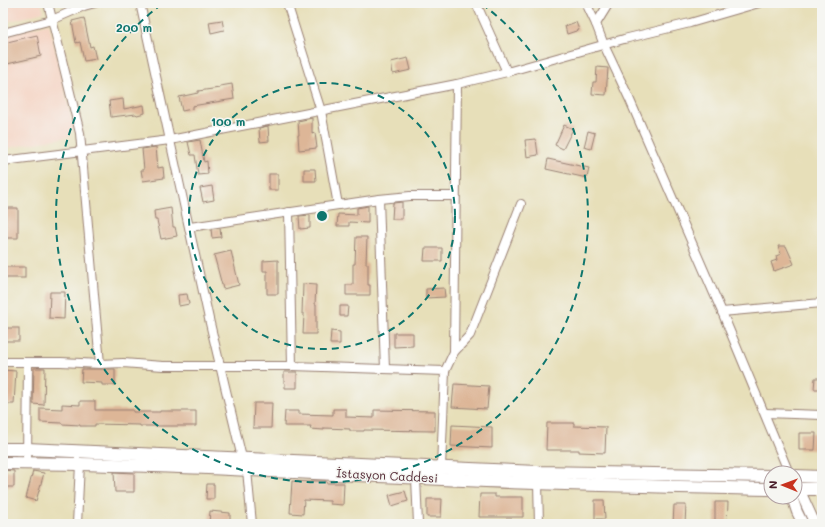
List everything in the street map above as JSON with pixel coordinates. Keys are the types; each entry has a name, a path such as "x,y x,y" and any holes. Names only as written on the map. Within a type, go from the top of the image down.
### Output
{"main road":[{"path":"3,449 242,458 538,472 763,476"},
{"name":"İstasyon Caddesi","path":"3,463 80,464 247,470 538,483 763,488"},
{"path":"803,476 822,477"},
{"path":"803,489 822,489"}],"street":[{"path":"48,3 80,133 100,364"},
{"path":"3,32 52,20 84,6 95,3"},
{"path":"140,3 209,319 242,458 247,470 252,524"},
{"path":"287,3 321,111 338,205"},
{"path":"476,3 507,72"},
{"path":"586,3 722,312 786,465"},
{"path":"596,24 609,3"},
{"path":"3,161 170,140 456,84 507,72 759,3"},
{"path":"454,352 456,84"},
{"path":"190,227 379,199 410,196 455,196"},
{"path":"379,199 385,369"},
{"path":"441,467 445,372 454,352 470,335 521,204"},
{"path":"289,212 292,366"},
{"path":"722,312 822,303"},
{"path":"3,362 123,363 163,366 292,366 445,372"},
{"path":"27,463 28,362"},
{"path":"765,413 822,414"},
{"path":"77,524 80,464"},
{"path":"416,478 418,524"},
{"path":"538,483 539,524"},
{"path":"803,503 815,524"},
{"path":"796,505 797,512 802,524"}],"shaded area":[{"path":"3,3 41,3 44,12 3,23"},
{"path":"49,23 74,129 68,137 3,149 3,36"}],"building":[{"path":"84,18 90,47 93,46 96,59 84,61 80,42 76,43 72,21"},
{"path":"222,20 224,30 211,33 209,22"},
{"path":"576,22 579,30 567,34 565,26"},
{"path":"37,35 41,56 3,65 3,43"},
{"path":"408,58 411,70 393,74 391,62"},
{"path":"597,67 608,68 606,95 592,94 593,82 596,82"},
{"path":"232,84 234,99 192,106 192,109 182,111 179,97 198,93 198,91 220,88 220,86"},
{"path":"123,99 124,109 144,105 145,113 111,117 109,101"},
{"path":"312,118 312,134 315,133 317,148 299,150 298,121"},
{"path":"564,125 573,129 563,149 555,145"},
{"path":"268,126 269,141 260,142 259,128"},
{"path":"588,131 595,133 591,149 584,147"},
{"path":"536,139 538,155 527,157 525,140"},
{"path":"200,140 204,162 207,161 208,174 198,175 195,155 191,155 188,142"},
{"path":"156,147 158,168 163,167 164,178 143,181 141,170 144,170 142,149"},
{"path":"548,159 589,168 587,178 546,169"},
{"path":"304,169 315,169 316,181 304,181"},
{"path":"269,174 278,174 278,190 269,190"},
{"path":"212,186 214,200 203,202 200,188"},
{"path":"402,202 402,219 392,219 393,203"},
{"path":"368,206 368,223 349,222 349,226 337,226 338,214 357,215 357,208"},
{"path":"5,208 18,208 18,238 6,238"},
{"path":"171,208 173,227 175,227 177,236 161,239 157,220 155,220 154,211"},
{"path":"310,215 310,228 300,229 299,216"},
{"path":"220,228 221,237 212,238 211,229"},
{"path":"356,237 367,237 366,264 368,264 368,285 370,285 370,295 346,295 346,285 353,285 353,264 355,264"},
{"path":"778,246 786,246 794,264 774,271 771,262 777,260 776,256 781,254"},
{"path":"425,248 442,248 442,261 424,261"},
{"path":"231,251 239,285 223,289 214,255"},
{"path":"278,260 278,294 267,294 267,271 263,271 263,261"},
{"path":"5,267 25,267 25,278 5,278"},
{"path":"303,284 316,285 316,334 303,334"},
{"path":"444,288 445,297 426,298 426,289"},
{"path":"50,292 65,292 64,319 49,318"},
{"path":"187,294 189,304 179,306 178,295"},
{"path":"340,306 348,306 347,316 340,316"},
{"path":"5,328 19,328 19,341 5,341"},
{"path":"331,331 340,332 340,344 330,344"},
{"path":"394,333 413,333 413,346 394,347"},
{"path":"34,368 45,368 44,405 33,404"},
{"path":"82,369 115,369 115,385 81,382"},
{"path":"3,370 16,371 14,404 3,404"},
{"path":"284,372 297,372 297,388 285,388"},
{"path":"815,378 822,378 822,389 814,389"},
{"path":"454,384 489,386 487,409 452,407"},
{"path":"80,401 95,401 95,410 133,410 133,412 196,411 196,426 95,424 95,426 80,426 40,422 40,408 62,409 62,404 80,405"},
{"path":"254,403 272,403 271,428 253,428"},
{"path":"333,409 346,409 346,417 374,418 374,410 435,411 435,431 350,431 350,429 310,429 311,426 284,426 285,411 298,411 298,414 333,415"},
{"path":"547,423 574,423 574,426 606,427 605,453 579,452 579,450 546,450"},
{"path":"452,425 492,427 492,448 451,446"},
{"path":"799,433 816,433 815,450 799,450"},
{"path":"3,470 14,471 14,487 3,487"},
{"path":"33,471 44,473 36,501 26,498"},
{"path":"114,472 134,473 134,492 115,492"},
{"path":"292,481 326,481 326,483 344,483 343,505 330,504 330,501 304,500 303,514 290,513"},
{"path":"207,484 214,484 214,499 206,499"},
{"path":"405,491 408,501 392,506 389,495"},
{"path":"480,494 495,494 495,497 523,497 523,517 479,517"},
{"path":"427,499 442,499 441,517 427,517"},
{"path":"595,500 604,500 605,519 595,519"},
{"path":"715,502 728,502 727,524 715,524"},
{"path":"674,505 686,505 685,524 673,524"},
{"path":"210,511 230,513 230,524 209,524"}]}
